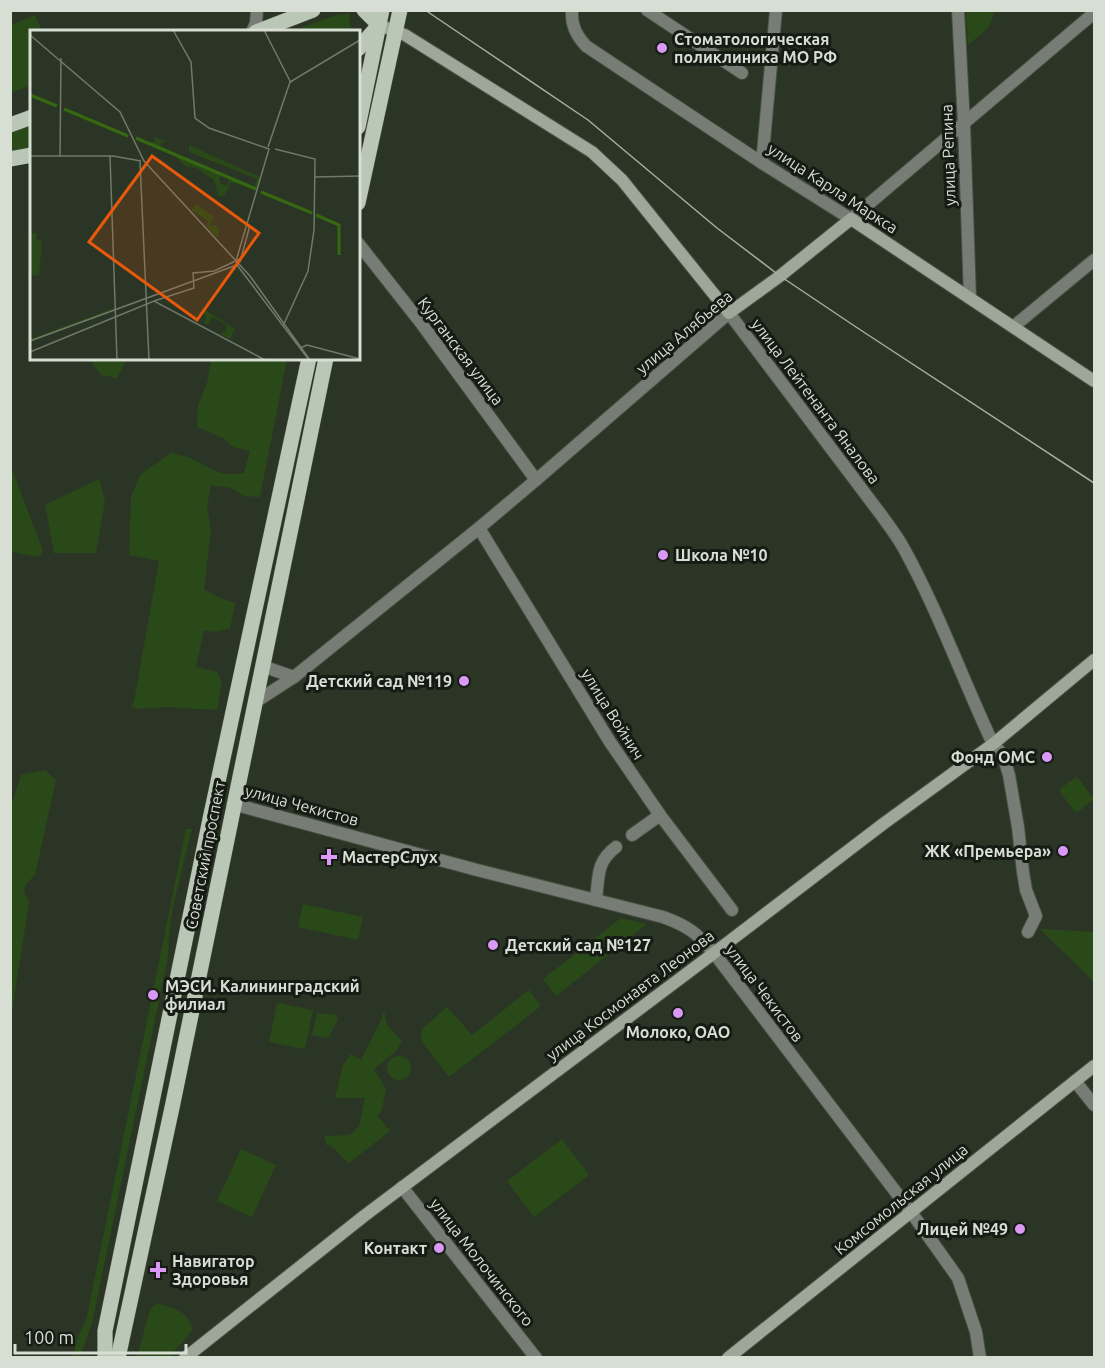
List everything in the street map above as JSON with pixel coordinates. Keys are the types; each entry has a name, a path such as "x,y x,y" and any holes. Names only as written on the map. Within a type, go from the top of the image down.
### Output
{"main road":[{"path":"259,30 313,10"},
{"path":"364,10 380,18"},
{"path":"360,194 400,10"},
{"path":"360,46 380,18"},
{"path":"360,111 380,18"},
{"name":"улица Лейтенанта Яналова","path":"380,18 395,31 405,35 592,152 622,180 729,314"},
{"path":"10,125 30,118"},
{"path":"10,159 30,155"},
{"name":"улица Алябьева","path":"729,314 851,219"},
{"name":"улица Карла Маркса","path":"851,219 1095,381"},
{"name":"Советский проспект","path":"95,1358 105,1331 210,819 309,360"},
{"name":"Советский проспект","path":"115,1357 173,1103 326,360"},
{"name":"улица Космонавта Леонова","path":"185,1358 357,1221 993,744 1095,660"},
{"name":"Комсомольская улица","path":"728,1358 1095,1066"},
{"name":"Советский проспект","path":"105,1331 115,1357"}],"street":[{"path":"254,30 257,10"},
{"name":"улица Карла Маркса","path":"572,10 576,35 586,46 851,219"},
{"path":"647,10 742,73"},
{"path":"762,163 776,10"},
{"name":"улица Репина","path":"958,10 970,298"},
{"name":"улица Алябьева","path":"851,219 1095,13"},
{"name":"Курганская улица","path":"360,246 415,315 536,480"},
{"path":"1013,327 1095,260"},
{"name":"улица Алябьева","path":"254,703 294,677 479,528 729,314"},
{"name":"улица Лейтенанта Яналова","path":"729,314 882,516 902,546 938,617 976,708 993,744 1003,755 1009,775 1026,890 1036,916 1028,932"},
{"name":"улица Войнич","path":"479,528 610,742 660,815 732,910"},
{"path":"262,666 294,677"},
{"name":"улица Чекистов","path":"233,804 663,917 686,927 701,938 911,1212 958,1278 976,1332 980,1358"},
{"path":"632,835 660,815"},
{"path":"597,900 600,864 606,854 616,847"},
{"path":"1075,1081 1095,1105"},
{"name":"улица Молочинского","path":"402,1187 536,1358"}],"green space":[{"path":"966,11 995,11 988,28 968,45"},
{"path":"349,13 351,30 295,30 336,15"},
{"path":"35,15 42,30 30,30 30,85 11,93 11,25"},
{"path":"30,125 30,149 11,153 11,133"},
{"path":"91,360 126,360 117,378 101,375"},
{"path":"211,360 287,360 260,497 244,496 231,488 211,485 207,507 211,530 204,589 235,603 230,629 213,632 204,630 196,667 217,672 222,682 217,710 166,707 136,709 131,706 134,701 159,561 129,555 131,496 141,474 171,453 193,459 219,472 234,474 244,473 250,451 233,447 223,438 197,427 198,405 207,383"},
{"path":"11,467 43,551 39,557 11,552"},
{"path":"99,479 105,501 96,553 54,553 45,505"},
{"path":"45,770 56,780 35,875 24,890 29,902 11,1018 10,810 21,775"},
{"path":"1076,777 1094,799 1078,812 1074,811 1060,792 1060,789"},
{"path":"186,829 192,829 174,902 168,957 92,1323 80,1357 73,1357 78,1336 86,1321"},
{"path":"303,904 363,917 358,940 298,927"},
{"path":"621,918 647,924 556,996 543,979"},
{"path":"1040,929 1094,932 1094,982"},
{"path":"529,990 541,1006 449,1077 421,1040 422,1029 447,1007 472,1035"},
{"path":"277,1003 313,1010 305,1049 269,1042"},
{"path":"384,1010 387,1025 402,1041 397,1050 374,1069 386,1089 381,1112 377,1115 390,1131 349,1163 330,1145 327,1146 324,1136 350,1135 359,1126 365,1098 335,1098 343,1065 351,1054 361,1060"},
{"path":"317,1013 336,1015 338,1019 327,1038 312,1035"},
{"path":"399,1056 407,1060 411,1068 407,1076 399,1080 391,1076 387,1068 391,1060"},
{"path":"562,1139 589,1175 534,1217 507,1181"},
{"path":"241,1149 276,1165 252,1217 217,1201"},
{"path":"157,1303 184,1314 193,1330 169,1357 137,1357 150,1310"}],"tram line":[{"path":"425,10 588,120 717,228 780,276 1094,483"}],"place":[{"name":"Стоматологическая поликлиника МО РФ","path":"662,48"},
{"name":"Школа №10","path":"663,555"},
{"name":"Детский сад №119","path":"464,681"},
{"name":"Фонд ОМС","path":"1047,757"},
{"name":"ЖК «Премьера»","path":"1063,851"},
{"name":"МастерСлух","path":"329,857"},
{"name":"Детский сад №127","path":"493,945"},
{"name":"МЭСИ. Калининградский филиал","path":"153,995"},
{"name":"Молоко, ОАО","path":"678,1013"},
{"name":"Лицей №49","path":"1020,1229"},
{"name":"Контакт","path":"439,1248"},
{"name":"Навигатор Здоровья","path":"158,1270"}]}
